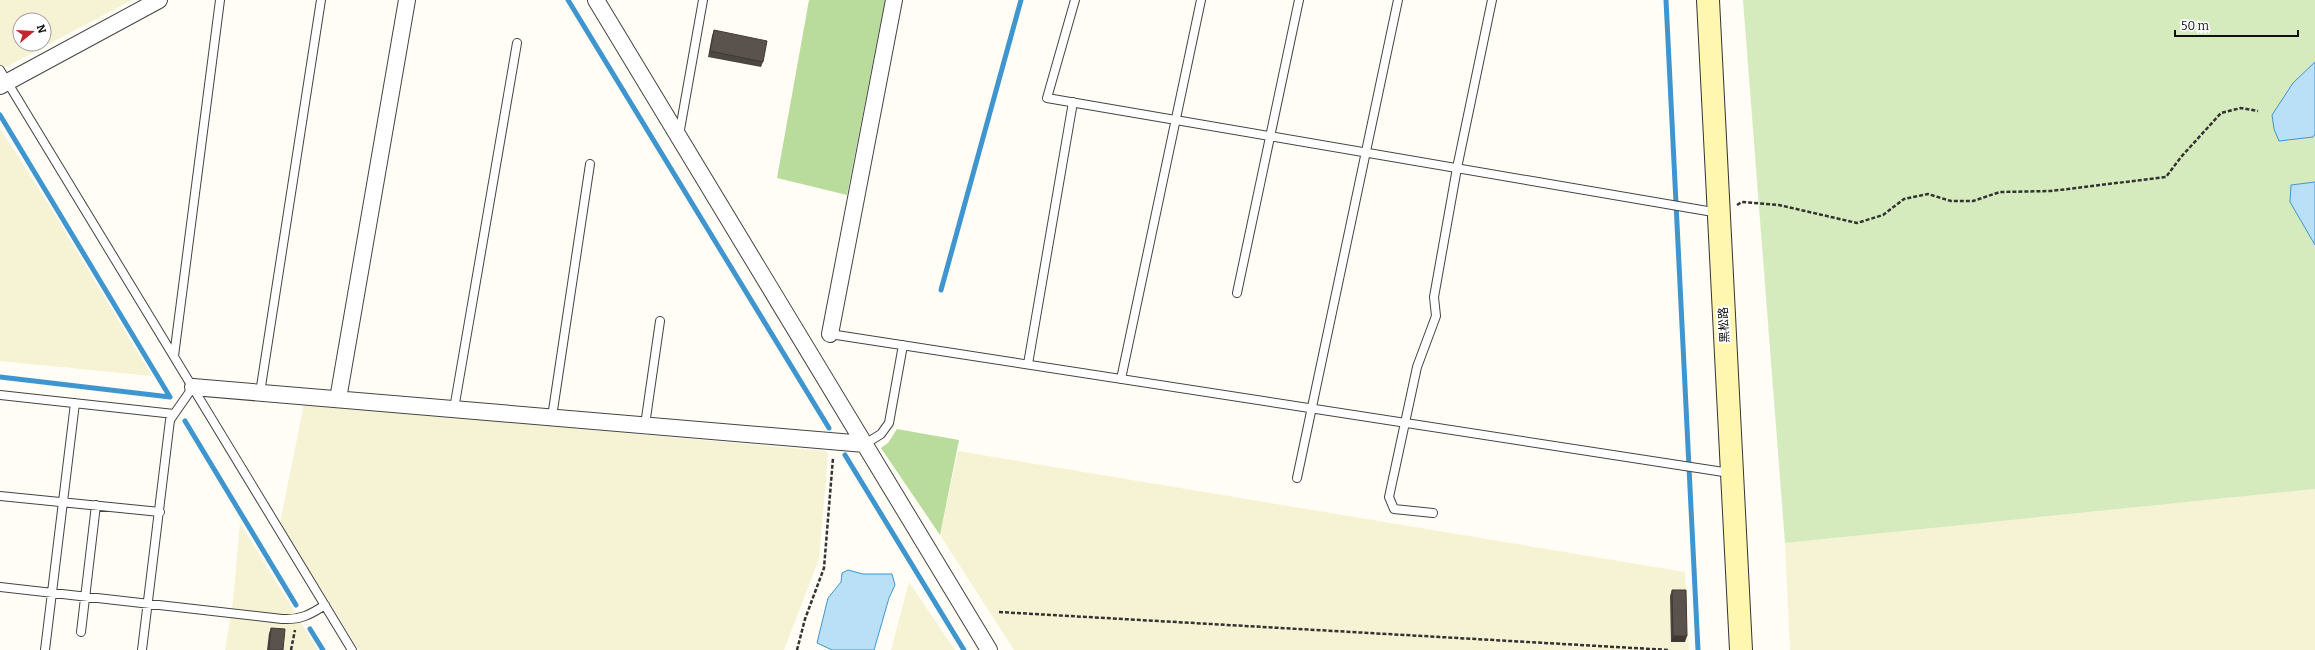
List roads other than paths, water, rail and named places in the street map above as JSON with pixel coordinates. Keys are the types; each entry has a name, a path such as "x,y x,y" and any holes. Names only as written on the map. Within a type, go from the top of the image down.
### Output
{"street":[{"path":"2,79 159,0"},
{"path":"338,399 407,0"},
{"path":"596,0 989,650"},
{"path":"830,334 894,0"},
{"name":"黑松路","path":"1708,0 1741,650"},
{"path":"193,387 864,444"}],"lane":[{"path":"174,356 220,0"},
{"path":"260,393 321,0"},
{"path":"679,137 703,0"},
{"path":"1075,0 1048,98 1719,214"},
{"path":"1121,379 1201,0"},
{"path":"1237,293 1300,0"},
{"path":"1297,478 1398,0"},
{"path":"1433,513 1394,509 1389,497 1417,367 1436,316 1434,298 1457,168 1492,0"},
{"path":"454,409 518,43"},
{"path":"2,79 174,356 352,650"},
{"path":"1028,364 1073,102"},
{"path":"552,417 590,164"},
{"path":"645,425 660,321"},
{"path":"830,334 1732,473"},
{"path":"864,444 881,434 888,423 904,345"},
{"path":"142,650 170,420 193,387"},
{"path":"0,395 174,414"},
{"path":"45,650 75,403"},
{"path":"0,496 160,512"},
{"path":"81,632 96,505"},
{"path":"0,587 297,620 310,615 325,605"}],"water":[{"path":"2315,62 2315,134 2313,137 2279,141 2274,129 2272,115 2293,83"},
{"path":"2315,182 2315,245 2290,202 2291,185"},
{"path":"848,570 863,574 892,574 895,585 889,598 874,650 832,650 817,643 828,598 841,582 842,573"}],"waterway":[{"path":"568,0 829,428"},
{"path":"941,290 1021,0"},
{"path":"1666,0 1698,650"},
{"path":"0,115 170,397"},
{"path":"0,377 170,397"},
{"path":"185,421 296,605"},
{"path":"845,455 964,650"},
{"path":"310,629 323,650"}]}
